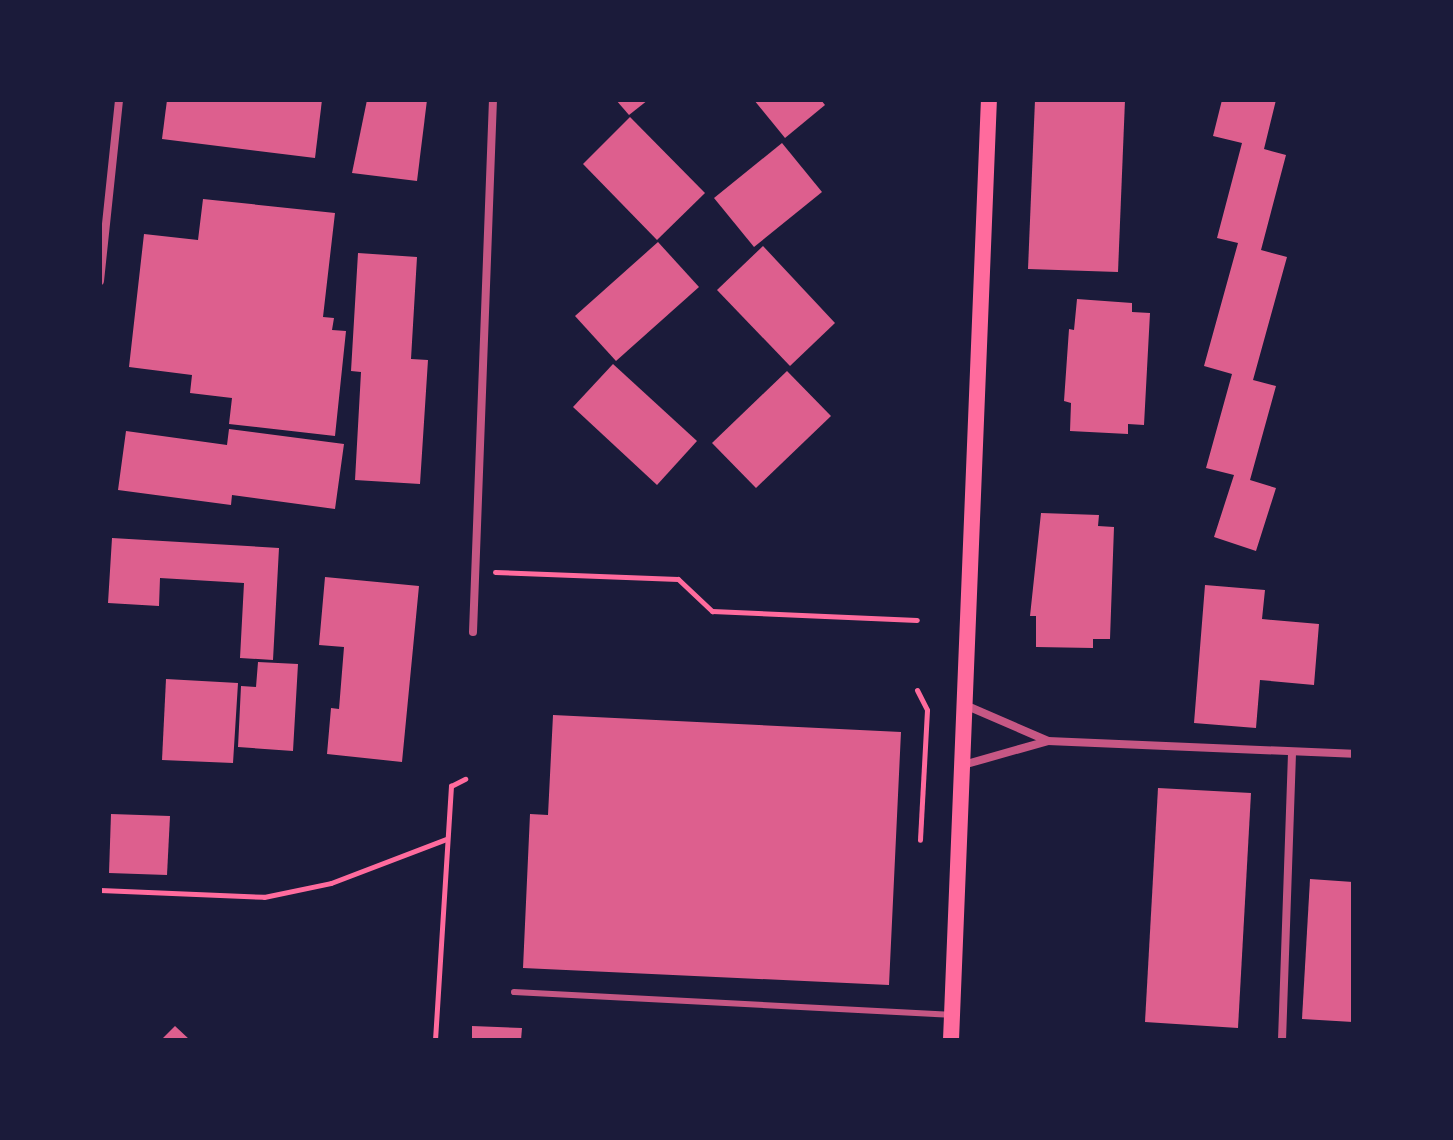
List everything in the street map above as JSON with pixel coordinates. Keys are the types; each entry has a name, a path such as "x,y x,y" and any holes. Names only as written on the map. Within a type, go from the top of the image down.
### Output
{"main road":[{"path":"951,1040 989,100"}],"street":[{"path":"100,281 119,100"},
{"path":"473,632 493,100"},
{"path":"965,705 1048,741"},
{"path":"963,765 1048,741 1353,754"},
{"path":"1282,1040 1292,752"}],"lane":[{"path":"514,992 952,1015"}],"path":[{"path":"477,572 678,579 712,611 917,620"},
{"path":"917,690 927,710 920,840"},
{"path":"435,1040 451,786 465,779"},
{"path":"100,890 264,897 331,883 446,839"}],"building":[{"path":"167,100 322,100 315,158 162,139"},
{"path":"367,100 427,100 417,181 352,173"},
{"path":"616,100 648,100 629,115"},
{"path":"754,100 821,100 825,105 785,138"},
{"path":"1035,100 1125,100 1118,272 1028,269"},
{"path":"1222,100 1276,100 1264,149 1286,155 1261,250 1287,257 1253,380 1276,386 1250,480 1276,488 1256,551 1214,537 1234,475 1206,468 1232,374 1204,366 1238,243 1217,238 1242,143 1213,136"},
{"path":"630,117 705,193 657,240 583,164"},
{"path":"782,143 822,192 754,247 714,198"},
{"path":"203,199 335,213 323,317 334,318 332,330 346,331 335,436 229,424 232,398 190,393 192,375 129,367 144,234 198,240"},
{"path":"658,242 699,287 616,361 575,316"},
{"path":"763,246 835,323 790,366 717,290"},
{"path":"358,253 417,257 411,359 428,360 420,484 355,480 361,372 351,371"},
{"path":"1077,299 1132,303 1132,312 1150,313 1144,425 1128,424 1128,434 1070,431 1071,403 1064,401 1069,329 1074,330"},
{"path":"613,364 697,441 657,485 573,407"},
{"path":"787,371 831,416 756,488 712,443"},
{"path":"229,429 344,444 335,509 232,495 231,505 118,490 126,431 227,445"},
{"path":"1041,513 1099,515 1098,526 1114,527 1110,639 1093,639 1093,648 1036,647 1036,616 1030,616"},
{"path":"112,538 279,548 273,660 240,658 244,583 160,578 159,606 108,603"},
{"path":"325,577 419,586 402,762 327,754 331,708 339,709 344,647 319,645"},
{"path":"1205,585 1265,590 1262,619 1319,624 1314,685 1260,680 1256,728 1194,723"},
{"path":"258,662 298,664 293,751 238,747 241,686 256,687"},
{"path":"166,679 238,683 233,763 162,760"},
{"path":"553,715 901,732 889,985 523,968 530,814 548,815"},
{"path":"1158,788 1251,793 1238,1028 1145,1022"},
{"path":"111,814 170,816 167,875 109,873"},
{"path":"1310,879 1353,882 1353,1022 1302,1019"},
{"path":"175,1026 190,1040 161,1040"},
{"path":"472,1026 522,1028 521,1040 472,1040"}]}
